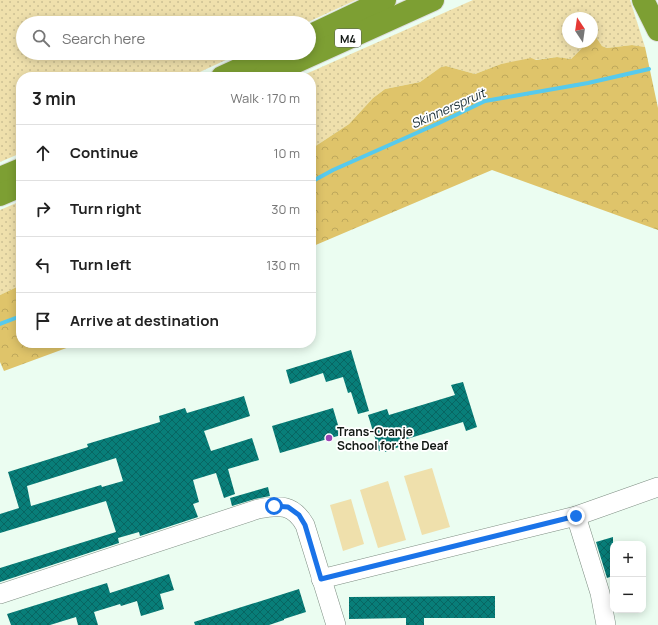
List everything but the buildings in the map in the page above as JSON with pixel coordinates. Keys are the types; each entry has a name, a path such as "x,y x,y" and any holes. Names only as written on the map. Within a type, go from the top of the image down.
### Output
{"highway":[{"name":"M4","path":"316,33 385,0"},
{"name":"M4","path":"316,53 433,0"},
{"path":"643,0 658,30"},
{"path":"233,72 259,60"},
{"name":"M4","path":"274,72 301,60"},
{"path":"0,178 16,171"},
{"path":"0,195 16,188"}],"lane":[{"path":"321,579 576,516 658,487"},
{"path":"0,594 258,509 274,506 288,507 299,515 305,525 336,625"},
{"path":"576,516 600,593 606,625"}],"shaded area":[{"path":"0,0 356,0 316,18 316,16 16,16 16,60 226,60 200,72 16,72 16,155 0,162"},
{"path":"473,0 630,0 645,47 632,45 607,48 602,46 598,40 598,12 562,12 562,48 582,48 571,59 557,57 501,64 475,74 446,66 441,67 420,82 385,89 373,98 349,124 316,146 316,72 310,72"},
{"path":"16,203 16,287 0,295 0,210"},
{"path":"432,468 450,527 422,535 404,476"},
{"path":"388,481 406,540 378,548 360,490"},
{"path":"351,499 364,544 343,551 330,505"}],"green space":[{"path":"598,40 602,46 607,48 632,45 645,47 658,108 658,230 492,170 316,245 316,146 349,124 373,98 385,89 420,82 441,67 446,66 475,74 501,64 531,58 536,60 557,57 571,59 582,48 598,48"},
{"path":"16,287 16,348 66,348 4,371 0,362 0,295"}],"waterway":[{"name":"Skinnerspruit","path":"316,179 333,170 485,101 588,83 649,69"},
{"name":"Skinnerspruit","path":"0,324 16,318"}],"place":[{"name":"Trans-Oranje School for the Deaf","path":"329,438"}],"route":[{"path":"274,506 288,507 299,515 305,525 321,579 576,516"}]}
